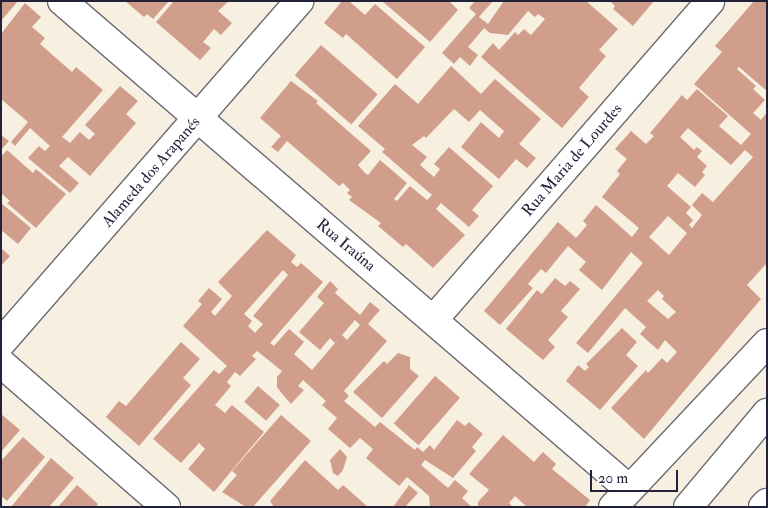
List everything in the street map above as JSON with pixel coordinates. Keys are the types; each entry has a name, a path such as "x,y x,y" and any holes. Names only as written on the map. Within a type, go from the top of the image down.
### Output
{"street":[{"name":"Rua Iraúna","path":"62,1 197,119 434,319 621,498"},
{"name":"Alameda dos Arapanés","path":"1,342 299,1"},
{"name":"Rua Maria de Lourdes","path":"434,319 710,1"},
{"path":"621,498 767,343"},
{"path":"1,363 166,507"},
{"path":"688,507 767,413"},
{"path":"763,507 767,503"}],"building":[{"path":"1,1 18,1 1,21"},
{"path":"125,1 169,1 153,19 147,14 144,17"},
{"path":"174,1 229,1 218,11 232,23 221,35 214,29 203,42 211,48 200,60 156,22"},
{"path":"342,1 349,1 365,15 375,4 425,47 397,79 346,34 343,38 324,23"},
{"path":"382,1 449,1 458,10 430,42"},
{"path":"475,1 493,1 479,17 488,24 504,1 586,1 618,29 599,50 606,56 579,88 589,97 562,128 481,57 493,43 499,50 515,32 518,35 524,29 531,35 545,19 538,14 535,17 528,11 508,35 490,33 484,28 468,47 478,55 470,66 460,57 454,64 442,53 476,14 469,8"},
{"path":"610,1 654,1 633,26 613,9 615,6"},
{"path":"754,1 767,1 767,91 739,67 737,69 756,86 753,89 765,100 753,113 761,120 767,112 767,263 747,285 761,299 644,439 611,408 646,370 648,373 662,358 667,363 677,352 665,340 658,350 640,334 646,327 625,308 588,353 576,343 643,263 631,252 602,290 579,270 586,262 568,246 546,273 541,269 528,284 533,288 500,325 484,311 558,222 576,238 587,225 583,221 596,205 632,237 639,228 602,197 620,174 617,171 627,159 615,149 631,131 646,144 654,136 650,133 682,95 687,100 697,89 728,116 719,126 741,145 751,134 694,84 722,52 715,46","holes":["688,128 731,165 745,150 753,157 713,202 702,193 692,205 702,215 692,228 689,225 693,220 686,213 691,207 667,186 678,173 695,187 705,175 702,172 707,166 697,157 702,151 697,147 694,150 680,137","668,216 687,233 669,255 649,237","658,290 664,296 662,299 676,312 668,319 647,301"]},
{"path":"25,3 41,17 32,27 45,38 40,44 72,72 76,67 103,90 62,137 70,143 80,132 89,140 95,134 85,125 120,86 138,101 126,114 136,123 90,176 68,157 59,166 79,183 70,193 28,158 39,146 45,151 50,146 30,128 15,146 11,142 28,122 1,99 1,34"},
{"path":"321,45 378,94 351,124 295,75"},
{"path":"451,66 481,94 495,79 541,119 519,144 536,158 527,168 516,159 499,179 461,147 481,122 499,138 504,131 480,110 469,122 454,109 426,138 424,136 412,145 427,157 420,165 434,177 440,169 434,164 449,147 493,186 472,210 479,216 469,227 441,203 436,209 465,235 433,268 406,244 403,247 378,226 381,223 349,200 352,197 347,193 350,190 343,183 339,186 287,141 278,152 271,147 281,136 260,118 291,81 318,101 316,103 371,151 358,165 365,173 368,175 380,160 407,183 394,199 397,201 410,186 427,200 432,195 382,152 385,149 358,126 395,84 418,104"},
{"path":"1,135 9,141 1,150"},
{"path":"7,150 33,173 36,169 66,194 36,228 7,203 10,201 1,193 1,157"},
{"path":"1,203 31,228 18,244 1,230"},
{"path":"267,230 296,255 291,262 297,267 301,263 323,282 270,343 274,346 289,329 304,342 294,354 312,370 335,343 330,338 320,350 299,332 324,303 317,297 330,281 338,289 335,293 360,315 370,302 380,310 368,324 387,341 344,391 349,396 344,401 375,427 380,422 415,450 417,447 423,452 430,445 434,450 457,420 465,426 469,422 483,434 472,447 476,451 453,478 425,460 421,465 448,488 455,480 468,491 462,498 472,507 430,507 429,496 407,477 399,486 366,458 373,449 360,438 350,448 328,429 337,418 322,405 326,401 303,380 298,386 304,390 291,404 277,387 277,377 282,371 257,351 252,356 256,359 240,376 235,372 227,382 231,386 215,405 225,413 232,405 264,432 214,492 188,469 205,449 199,443 181,463 153,439 214,370 219,374 227,366 183,326 202,304 198,301 209,288 222,299 211,312 215,316 232,296 218,282","holes":["283,270 288,275 253,316 263,324 255,333 248,326 252,321 244,314","355,320 360,325 347,340 342,335"]},
{"path":"1,248 10,256 1,266"},
{"path":"555,278 565,286 570,281 580,289 561,311 568,317 548,340 555,347 543,360 506,329 537,290 542,294"},
{"path":"622,328 637,342 626,355 638,366 600,410 566,381 578,365 585,371 589,367 586,364"},
{"path":"181,342 200,359 183,378 191,385 139,446 106,417 119,401 126,406"},
{"path":"398,353 410,357 410,369 419,376 382,418 353,392 384,361 387,364"},
{"path":"435,376 460,398 419,445 394,424"},
{"path":"258,386 280,405 266,421 244,402"},
{"path":"1,414 20,430 1,452"},
{"path":"281,415 311,441 253,507 246,507 222,492 237,475 232,471"},
{"path":"503,435 534,462 543,452 556,464 552,469 590,500 585,507 527,507 515,496 509,503 513,507 478,507 478,502 489,490 469,474"},
{"path":"23,437 45,457 7,501 1,496 1,461"},
{"path":"340,449 347,457 343,470 338,476 333,473 330,460"},
{"path":"51,458 74,478 49,507 11,507"},
{"path":"305,460 338,490 343,485 368,507 274,507 270,501"},
{"path":"77,485 98,504 96,507 58,507"},
{"path":"409,485 418,493 405,507 393,507"}]}
